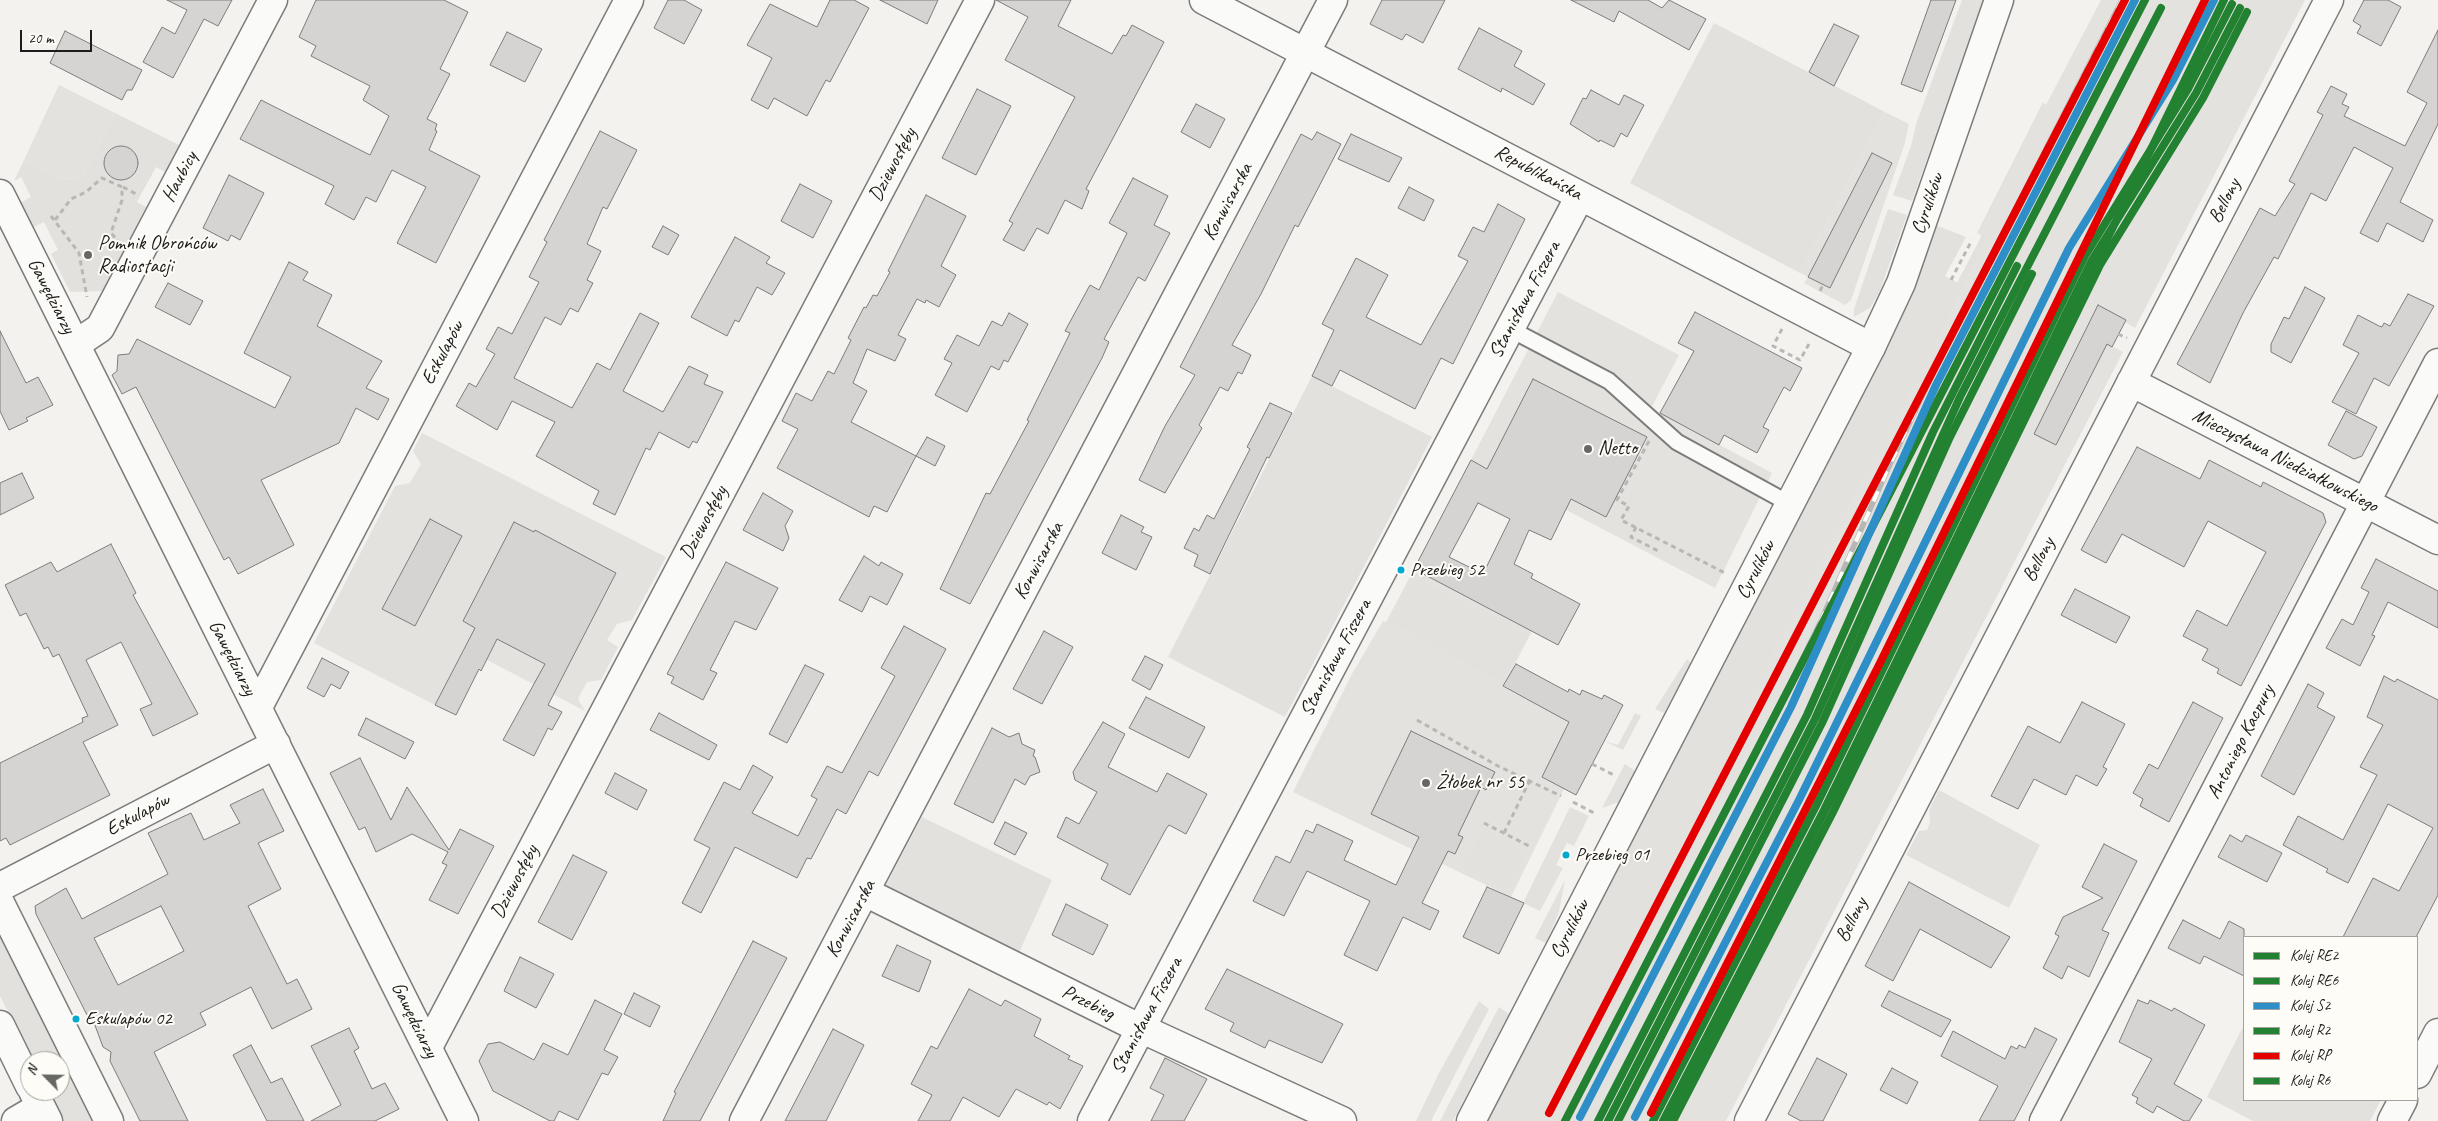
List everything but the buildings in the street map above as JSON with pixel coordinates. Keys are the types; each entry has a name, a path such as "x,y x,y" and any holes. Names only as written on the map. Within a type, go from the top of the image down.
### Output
{"street":[{"name":"Haubicy","path":"76,344 100,328 273,0"},
{"name":"Eskulapów","path":"258,707 629,0"},
{"name":"Dziewosłęby","path":"428,1047 980,0"},
{"name":"Republikańska","path":"1204,0 1871,347"},
{"name":"Konwisarska","path":"744,1121 1333,0"},
{"name":"Cyrulików","path":"1471,1121 1871,347 1901,283 1999,0"},
{"name":"Bellony","path":"1748,1121 2329,0"},
{"name":"Gawędziarzy","path":"0,194 464,1121"},
{"name":"Stanisława Fiszera","path":"1092,1121 1580,196"},
{"name":"Antoniego Kacpury","path":"2044,1121 2438,363"},
{"name":"Mieczysława Niedziałkowskiego","path":"2131,382 2438,540"},
{"name":"Eskulapów","path":"0,887 276,744"},
{"name":"Przebieg","path":"865,892 1028,974 1342,1121"},
{"path":"0,903 109,1121"},
{"path":"0,1025 20,1065"},
{"path":"2418,1072 2438,1033"},
{"path":"16,1121 38,1101"},
{"path":"2392,1121 2402,1101"}],"lane":[{"path":"1510,329 1609,381 1677,442 1790,504"}],"path":[{"path":"55,220 71,199 86,192 102,178 136,194"},
{"path":"122,187 122,200 112,233 115,239 122,244"},
{"path":"52,216 79,252 89,302"},
{"path":"1951,280 1972,240"},
{"path":"1782,328 1773,346 1800,360 1810,343"},
{"path":"1664,431 1648,442 1617,500 1629,506 1622,520 1727,574"},
{"path":"1636,527 1631,537 1660,552"},
{"path":"1417,720 1529,782 1560,796"},
{"path":"1592,764 1616,776"},
{"path":"1504,833 1529,782"},
{"path":"1573,802 1596,814"},
{"path":"1484,823 1529,846"}],"shaded area":[{"path":"1962,0 1983,0 1912,201 1893,195 1911,146 1917,121"},
{"path":"2101,0 2305,0 2135,328 2125,322 2112,346 2123,352 1726,1121 1513,1121 1951,279 1958,283 1982,236 1977,233 2043,102 2046,105"},
{"path":"1714,23 1885,112 1800,273 1630,183"},
{"path":"59,85 115,113 83,176 65,180 24,160"},
{"path":"1885,112 1909,124 1905,143 1851,300 1845,305 1804,283 1808,277 1800,273"},
{"path":"115,113 179,145 165,172 156,167 137,202 146,207 103,291 70,292 51,254 58,250 44,222 30,229 20,203 31,197 21,177 14,181 24,160 65,180 83,176"},
{"path":"1888,209 1907,215 1879,293 1870,308 1854,317 1854,309"},
{"path":"1935,225 1966,237 1945,276 1957,283 1982,235 1986,237 1920,373 1836,527 1741,714 1743,720 1757,727 1554,1121 1485,1121 1877,365 1896,327"},
{"path":"1558,292 1679,355 1651,408 1772,473 1715,588 1471,460"},
{"path":"1312,376 1432,437 1285,717 1168,657"},
{"path":"422,433 666,557 632,620 617,624 607,640 618,647 601,680 587,682 578,699 585,711 464,648 435,705 314,643 395,486 410,483 421,464 413,451"},
{"path":"1414,569 1532,631 1503,687 1605,739 1576,795 1564,789 1511,897 1293,792 1352,674 1383,621 1386,622"},
{"path":"1414,577 1492,619 1468,663 1390,621"},
{"path":"1497,617 1528,634 1502,682 1471,665"},
{"path":"1687,659 1691,663 1664,713 1655,709"},
{"path":"1635,713 1641,716 1623,750 1604,741 1618,745"},
{"path":"1625,764 1635,771 1619,802 1602,808"},
{"path":"1939,790 2040,845 2009,908 1906,855 1919,831 1927,830 1930,822 1929,810"},
{"path":"1570,807 1589,816 1574,846 1567,843 1556,865 1563,868 1540,911 1523,903"},
{"path":"922,817 1052,880 1018,955 887,887 886,885"},
{"path":"1483,830 1514,845 1522,859 1507,889 1464,867"},
{"path":"1565,880 1559,912 1546,943 1535,938"},
{"path":"0,934 58,1051 28,1051 0,996"},
{"path":"1479,1001 1489,1009 1431,1121 1416,1121 1439,1073"},
{"path":"1499,1007 1509,1014 1453,1121 1440,1121"},
{"path":"2243,1027 2243,1101 2380,1101 2370,1121 2253,1121 2207,1097"},
{"path":"70,1075 93,1121 63,1121 53,1101 70,1101"}],"railway":[{"path":"1772,721 1820,623 1886,473 1948,341 2122,0"}],"rail line":[{"name":"RP","path":"1549,1113 2125,0"},
{"name":"S2","path":"1580,1117 1791,707 1936,385 2135,0"},
{"name":"RE2","path":"1565,1121 2145,0"},
{"name":"RP","path":"1651,1113 1879,665 2205,0"},
{"name":"S2","path":"1635,1117 1800,798 2069,248 2173,80 2214,0"},
{"name":"RE2","path":"1667,1121 1895,673 2224,0"},
{"name":"RE6","path":"1653,1121 1816,806 2085,256 2188,89 2232,4"},
{"name":"R2","path":"1608,1121 1815,719 1960,397 2161,8"},
{"name":"R2","path":"1663,1121 1824,810 2092,260 2196,93 2240,8"},
{"name":"R6","path":"1673,1121 1832,814 2100,265 2203,98 2247,12"},
{"name":"RE6","path":"1598,1121 1807,715 1933,432 2017,266"},
{"name":"R6","path":"1618,1121 1822,723 1949,439 2032,274"}],"place":[{"name":"Pomnik Obrońców Radiostacji","path":"88,255"},
{"name":"Netto","path":"1588,449"},
{"name":"Przebieg 52","path":"1401,570"},
{"name":"Żłobek nr 55","path":"1426,783"},
{"name":"Przebieg 01","path":"1566,855"},
{"name":"Eskulapów 02","path":"76,1019"}]}
